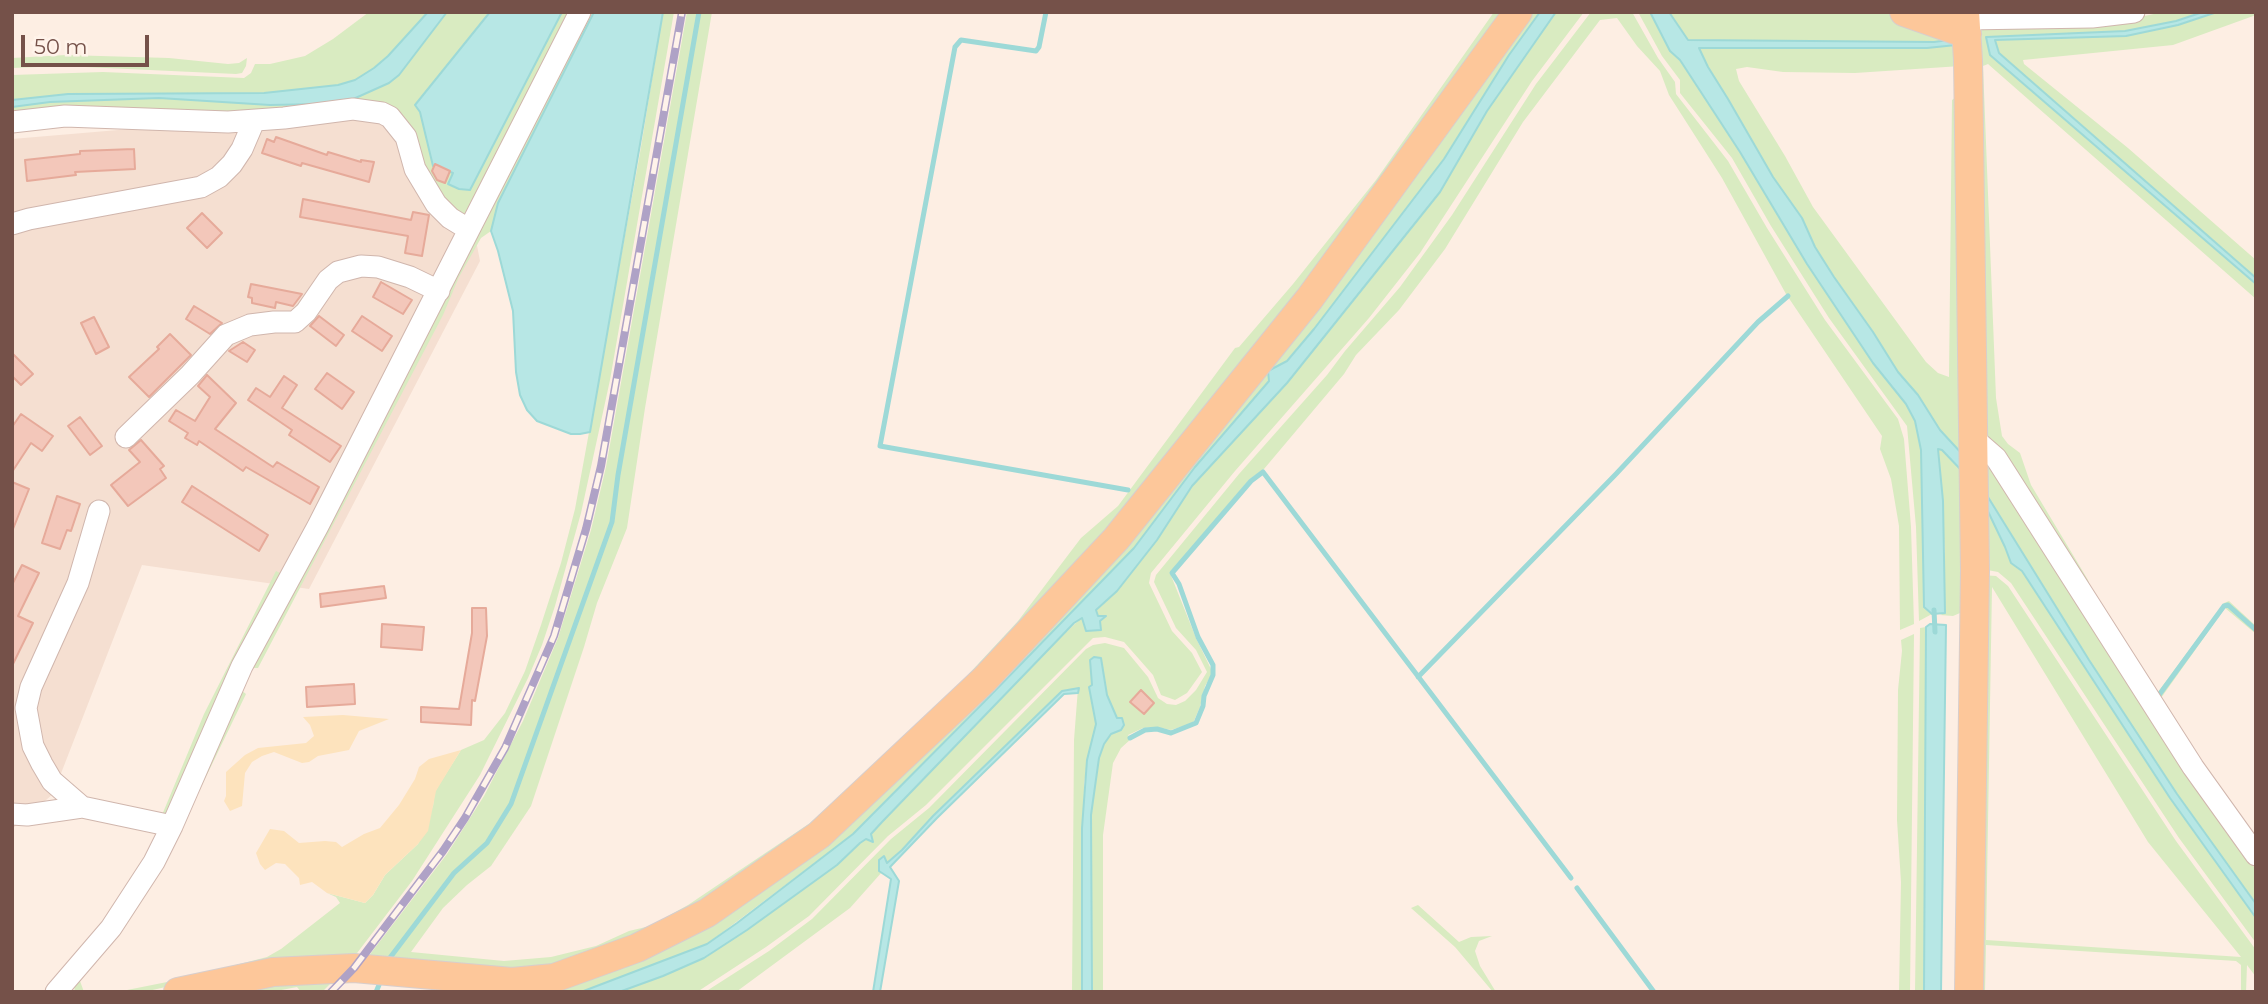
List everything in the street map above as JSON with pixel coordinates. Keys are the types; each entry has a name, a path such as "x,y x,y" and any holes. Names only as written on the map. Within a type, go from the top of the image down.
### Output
{"main road":[{"path":"178,992 274,972 354,968 512,982 554,978 638,948 707,913 819,835 985,680 1116,539 1310,298 1518,12"},
{"path":"1904,12 1967,32 1975,571 1969,992"}],"street":[{"path":"56,992 142,884 172,826 242,666 318,526 580,12"},
{"path":"1967,32 2134,12"},
{"path":"12,122 65,116 228,122 353,109 382,113 390,117 406,137 415,169 436,204 450,218 468,229"},
{"path":"12,224 201,187 219,177 232,164 254,121"},
{"path":"126,437 190,375 226,335 250,325 274,321 295,322 306,312 328,279 338,272 361,266 378,267 439,290"},
{"path":"1973,448 1996,457 2193,766 2256,855"},
{"path":"82,807 52,781 42,764 33,746 26,708 31,687 78,583 99,511"},
{"path":"12,814 27,815 82,807 172,826"}],"shaded area":[{"path":"449,102 480,261 309,589 142,565 53,794 12,829 12,139"}],"green space":[{"path":"369,12 428,12 374,68 355,80 338,85 264,93 69,94 12,100 12,75 103,72 244,78 251,73 255,64 270,64 305,56"},
{"path":"447,12 490,12 415,105 420,112 431,157 453,173 449,184 470,190 562,12 568,12 463,217 438,198 399,116 12,118 12,107 50,102 159,98 254,104 319,104 399,75"},
{"path":"586,12 594,12 498,203 491,231 481,238 459,277 443,315 258,668 252,668 439,312"},
{"path":"663,12 674,12 610,380 581,513 542,645 480,775 412,881 351,961 260,965 144,992 117,992 267,957 340,903 336,897 327,893 365,903 385,875 418,844 433,806 435,791 461,750 484,740 505,713 525,671 541,625 575,509"},
{"path":"687,12 698,12 612,522 510,804 486,842 454,873 387,961 364,962 447,854 484,796 523,721 558,638 591,530 606,467"},
{"path":"700,12 712,12 627,528 597,603 531,806 491,866 443,908 411,952 504,961 551,957 596,946 629,931 650,926 688,905 810,823 952,692 1018,621 1081,538 1118,506 1235,348 1239,347 1293,284 1376,180 1494,12 1509,12 1177,451 1003,649 812,830 651,934 548,968 520,970 390,960 455,874 487,843 511,805 613,522"},
{"path":"1526,12 1540,12 1509,55 1444,159 1314,329 1277,368 1269,381 1195,467 1134,548 853,834 707,944 676,957 581,992 454,992 454,985 631,961 954,721"},
{"path":"1556,12 1584,12 1532,81 1420,253 1369,318 1235,471 1151,573 1149,583 1172,631 1192,653 1202,672 1187,693 1175,700 1161,695 1153,675 1124,642 1105,637 1093,638 926,805 888,836 809,916 697,992 619,992 705,958 837,865 860,843 866,839 873,840 871,834 1036,661 1082,617 1098,616 1096,611 1117,591 1157,540 1192,486 1287,383 1440,192 1487,111"},
{"path":"1591,12 1632,12 1675,82 1676,94 1728,161 1825,320 1898,419 1904,439 1911,527 1914,624 1900,630 1899,526 1891,479 1880,449 1882,436 1786,294 1722,178 1669,95 1660,71 1637,46 1617,18 1600,20 1523,122 1445,249 1399,310 1356,355 1344,374 1264,469 1250,479 1170,573 1211,669 1211,676 1193,723 1171,730 1143,728 1128,735 1131,739 1121,748 1113,763 1103,835 1103,992 1092,992 1091,815 1099,758 1111,734 1121,730 1103,678 1090,660 1090,687 1096,724 1084,786 1082,992 1072,992 1074,740 1078,688 1062,691 933,816 902,850 886,864 880,864 879,870 882,872 850,908 736,992 705,992 769,951 812,919 891,839 929,808 1086,649 1105,643 1124,648 1148,677 1158,698 1167,704 1176,705 1185,701 1196,690 1207,672 1196,650 1176,628 1154,582 1156,575 1400,287 1452,215 1536,84"},
{"path":"1638,12 1650,12 1670,51 1680,60 1740,152 1807,264 1873,363 1906,404 1915,421 1921,450 1924,607 1932,614 1919,621 1916,527 1907,426 1829,318 1732,158 1680,93 1680,80 1662,56"},
{"path":"1669,12 1894,12 1957,34 1961,66 1855,73 1783,72 1747,67 1736,69 1739,81 1813,207 1926,362 1938,373 1949,377 1952,100 1961,93 1964,456 1940,430 1834,277 1815,247 1802,218 1773,177 1699,48 1927,48 1955,45 1956,40 1688,40"},
{"path":"2163,12 2203,12 2176,21 2125,31 1986,37 1990,55 2256,284 2256,299 1988,64 1983,66 1996,398 2002,436 2020,453 2031,485 2088,580 2092,592 2158,692 2224,603 2229,601 2256,626 2256,634 2225,608 2161,698 1984,441 1979,31 1982,26 2140,17"},
{"path":"2217,12 2256,12 2256,15 2173,45 2023,60 2024,64 2128,148 2256,260 2256,278 1999,53 1995,40 2125,36 2178,25"},
{"path":"66,55 169,58 228,64 239,63 247,58 242,73 236,74 63,66 12,68 12,58"},
{"path":"1938,448 1963,472 1962,604 1960,613 1953,616 1940,615 1945,613 1945,553"},
{"path":"1986,466 1992,466 1996,470 2117,661 2256,870 2256,904 2177,794 2089,660 1984,490 1983,501 2011,563 2022,571 2170,798 2256,918 2256,943 2179,838 2011,583 1998,572 1982,569 1978,490 1980,472"},
{"path":"276,571 282,574 169,811 162,815 204,714"},
{"path":"1981,575 1996,576 2008,586 2176,841 2256,950 2256,977 2247,965 2246,992 2241,992 2241,965 2236,961 1986,945 1985,992 1976,992","holes":["1992,587 2148,842 2241,957 1986,940"]},
{"path":"1926,627 1924,992 1915,992 1920,628"},
{"path":"1914,634 1910,992 1899,992 1901,882 1897,820 1898,690 1901,640"},
{"path":"241,690 246,694 159,874 128,922 80,981 84,992 75,992 74,985"},
{"path":"1418,905 1459,942 1471,937 1492,936 1479,941 1475,951 1480,966 1496,992 1493,992 1455,947 1411,908"},
{"path":"335,979 322,992 301,992 297,987 271,992 217,992"}],"sand":[{"path":"343,715 389,719 359,731 349,750 318,756 309,762 302,763 274,752 262,756 252,762 245,773 242,806 230,811 224,801 226,772 245,755 258,748 306,743 314,736 303,717"},
{"path":"461,750 436,791 428,831 385,875 365,903 327,893 312,882 300,885 299,878 285,864 276,863 265,870 260,864 256,853 270,829 284,831 299,843 336,842 342,847 380,828 399,805 419,767 429,759"}],"water":[{"path":"428,12 447,12 399,75 389,83 351,100 270,105 159,98 50,102 12,107 12,100 68,94 264,93 338,85 355,80 374,68"},
{"path":"490,12 562,12 470,190 459,189 448,184 453,173 433,166 420,112 415,105"},
{"path":"594,12 663,12 590,432 571,434 537,421 527,410 520,395 513,311 491,231 498,203"},
{"path":"1540,12 1556,12 1487,111 1440,192 1287,383 1192,486 1157,540 1117,591 1096,610 1098,616 1106,616 1100,621 1101,630 1086,631 1082,618 1074,623 882,822 871,834 873,842 866,839 860,843 837,865 747,930 704,958 663,976 619,992 581,992 707,944 737,923 853,834 985,701 1134,548 1195,467 1269,381 1268,371 1287,361 1314,329 1444,159 1509,55"},
{"path":"1650,12 1669,12 1688,40 1934,42 1957,39 1956,45 1927,48 1699,48 1773,177 1802,218 1815,247 1834,277 1940,430 1964,456 1963,472 1938,449 1943,501 1945,613 1932,614 1924,607 1921,450 1915,421 1906,404 1873,363 1807,264 1740,152 1680,60 1670,51"},
{"path":"2203,12 2217,12 2178,25 2126,36 1995,40 1999,53 2256,278 2256,284 1990,55 1986,37 2125,31 2176,21"},
{"path":"1983,489 2089,660 2177,794 2256,904 2256,918 2170,798 2022,571 2011,563 1983,501"},
{"path":"1930,624 1946,625 1941,992 1924,992 1926,627"},
{"path":"1094,657 1101,658 1107,695 1117,718 1122,718 1124,725 1121,730 1111,734 1099,758 1091,815 1092,992 1082,992 1082,828 1087,760 1096,724 1089,687 1092,685 1090,660"},
{"path":"1079,688 1078,693 1064,694 890,867 899,881 880,992 873,992 891,879 879,871 879,860 884,856 887,863 902,850 933,816 1062,691"}],"building":[{"path":"276,137 327,155 328,152 361,162 374,162 369,182 302,163 301,166 262,153 267,139 274,142"},
{"path":"134,149 135,169 75,172 76,175 27,181 25,160 80,154 80,151"},
{"path":"435,164 450,171 445,183 437,180 432,171"},
{"path":"303,199 411,220 413,212 429,215 422,256 405,253 408,236 300,217"},
{"path":"202,213 222,233 207,248 187,228"},
{"path":"381,282 412,300 403,314 373,297"},
{"path":"251,284 302,294 293,306 276,302 275,308 252,303 252,298 248,297"},
{"path":"194,306 222,323 210,334 186,319"},
{"path":"319,316 344,335 336,346 310,326"},
{"path":"362,316 392,336 382,351 352,331"},
{"path":"94,317 109,347 96,354 81,323"},
{"path":"170,334 191,355 149,397 129,377 159,349 157,347"},
{"path":"243,342 255,350 247,362 229,351"},
{"path":"12,353 33,374 21,385 12,376"},
{"path":"327,373 354,392 342,409 315,389"},
{"path":"207,375 236,403 215,429 273,467 277,462 319,487 310,504 246,467 243,471 199,441 197,445 185,438 188,433 169,421 176,410 195,421 210,397 198,386"},
{"path":"284,376 297,385 282,408 341,446 330,462 289,435 292,430 248,400 256,388 270,397"},
{"path":"21,414 53,436 42,451 31,443 12,472 12,427"},
{"path":"80,417 102,446 90,455 68,426"},
{"path":"141,440 164,466 160,469 166,478 128,506 111,485 140,462 129,450"},
{"path":"12,482 29,489 13,529 12,529"},
{"path":"192,486 268,535 259,551 182,502"},
{"path":"57,496 80,504 71,531 67,530 60,549 42,543"},
{"path":"22,565 39,573 18,616 33,623 12,666 12,585"},
{"path":"384,586 386,598 321,607 320,594"},
{"path":"472,608 486,608 487,636 475,701 472,700 471,725 421,722 421,707 459,709 472,633"},
{"path":"382,624 424,627 422,650 381,647"},
{"path":"354,684 355,704 307,707 306,687"},
{"path":"1141,690 1154,703 1144,714 1130,702"}],"waterway":[{"path":"389,959 454,873 487,843 511,804 612,522 699,12"},
{"path":"1046,12 1036,51 961,40 955,47 880,446 1128,490"},
{"path":"1418,677 1616,474 1758,322 1788,296"},
{"path":"1130,738 1145,730 1157,729 1171,733 1196,723 1213,675 1213,665 1198,637 1179,584 1172,573 1251,481 1263,472 1571,878"},
{"path":"2159,695 2224,606 2228,605 2256,630"},
{"path":"1934,610 1935,632"},
{"path":"1577,888 1654,992"},
{"path":"376,992 379,985"}],"railway":[{"path":"331,992 354,968 465,818 505,748 554,636 586,529 601,466 682,12"}]}
